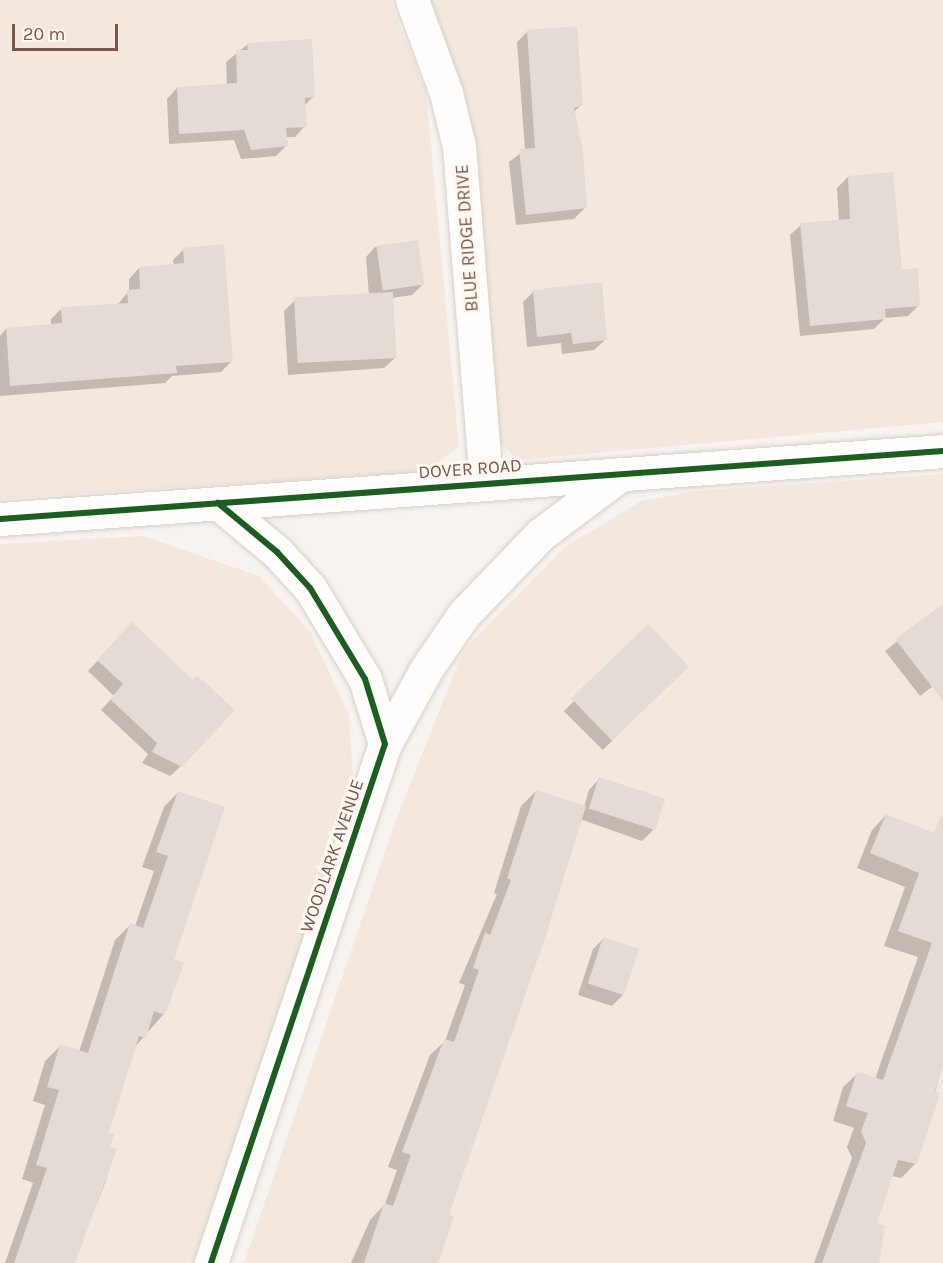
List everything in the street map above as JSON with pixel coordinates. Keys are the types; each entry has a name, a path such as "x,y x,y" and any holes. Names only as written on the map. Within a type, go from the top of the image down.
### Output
{"street":[{"name":"BLUE RIDGE DRIVE","path":"412,0 446,93 459,146 486,483"},
{"name":"DOVER ROAD","path":"0,519 943,451"},
{"name":"WOODLARK AVENUE","path":"212,1263 386,744 427,668 464,614 541,534 620,475"},
{"path":"218,503 277,552 310,588 365,679 386,744"}],"shaded area":[{"path":"0,0 390,0 426,93 459,446 428,471 0,499"},
{"path":"428,0 943,0 943,422 518,460 500,443 463,98"},
{"path":"943,474 943,1263 244,1263 397,817 463,651 566,546 641,501 695,491"},
{"path":"143,536 259,576 311,633 349,715 354,794 193,1263 0,1263 0,544"}],"building":[{"path":"577,26 583,105 574,108 583,151 587,208 526,215 519,149 535,148 527,30"},
{"path":"312,39 315,97 305,98 307,127 286,128 288,146 251,150 244,130 179,134 177,87 237,83 236,50 248,50 247,43"},
{"path":"893,172 902,270 918,268 920,306 885,309 886,319 810,326 800,223 850,219 848,176"},
{"path":"418,240 424,285 383,290 376,246"},
{"path":"224,244 233,362 176,366 177,373 10,386 6,328 62,323 61,307 128,303 127,290 140,289 139,267 184,263 183,248"},
{"path":"602,282 607,340 573,344 571,333 537,337 533,290"},
{"path":"393,292 396,358 298,363 294,297"},
{"path":"943,604 943,701 895,639"},
{"path":"132,622 193,680 197,675 235,710 182,767 152,752 157,743 110,699 123,684 97,660"},
{"path":"648,624 689,666 612,741 571,698"},
{"path":"599,777 666,799 655,830 589,808"},
{"path":"536,790 586,806 546,935 449,1215 454,1217 438,1263 364,1263 384,1203 393,1206 411,1155 402,1152 444,1039 454,1042 479,970 473,968 485,932 490,935 511,880 507,878"},
{"path":"178,791 225,807 174,959 184,963 165,1015 154,1011 146,1038 139,1036 109,1133 114,1134 110,1148 117,1149 75,1263 14,1263 47,1168 36,1165 59,1090 47,1087 60,1044 88,1053 130,923 143,928 168,856 156,852"},
{"path":"886,814 934,833 940,817 943,817 943,1067 935,1090 940,1093 917,1164 898,1160 877,1223 885,1226 879,1263 822,1263 866,1143 861,1131 868,1113 846,1106 857,1071 883,1080 932,943 898,931 919,873 870,853"},
{"path":"603,937 639,949 624,995 588,984"}],"cycle path":[{"path":"0,519 943,451"},
{"path":"211,1263 385,744 365,679 310,588 277,552 218,503"}]}
